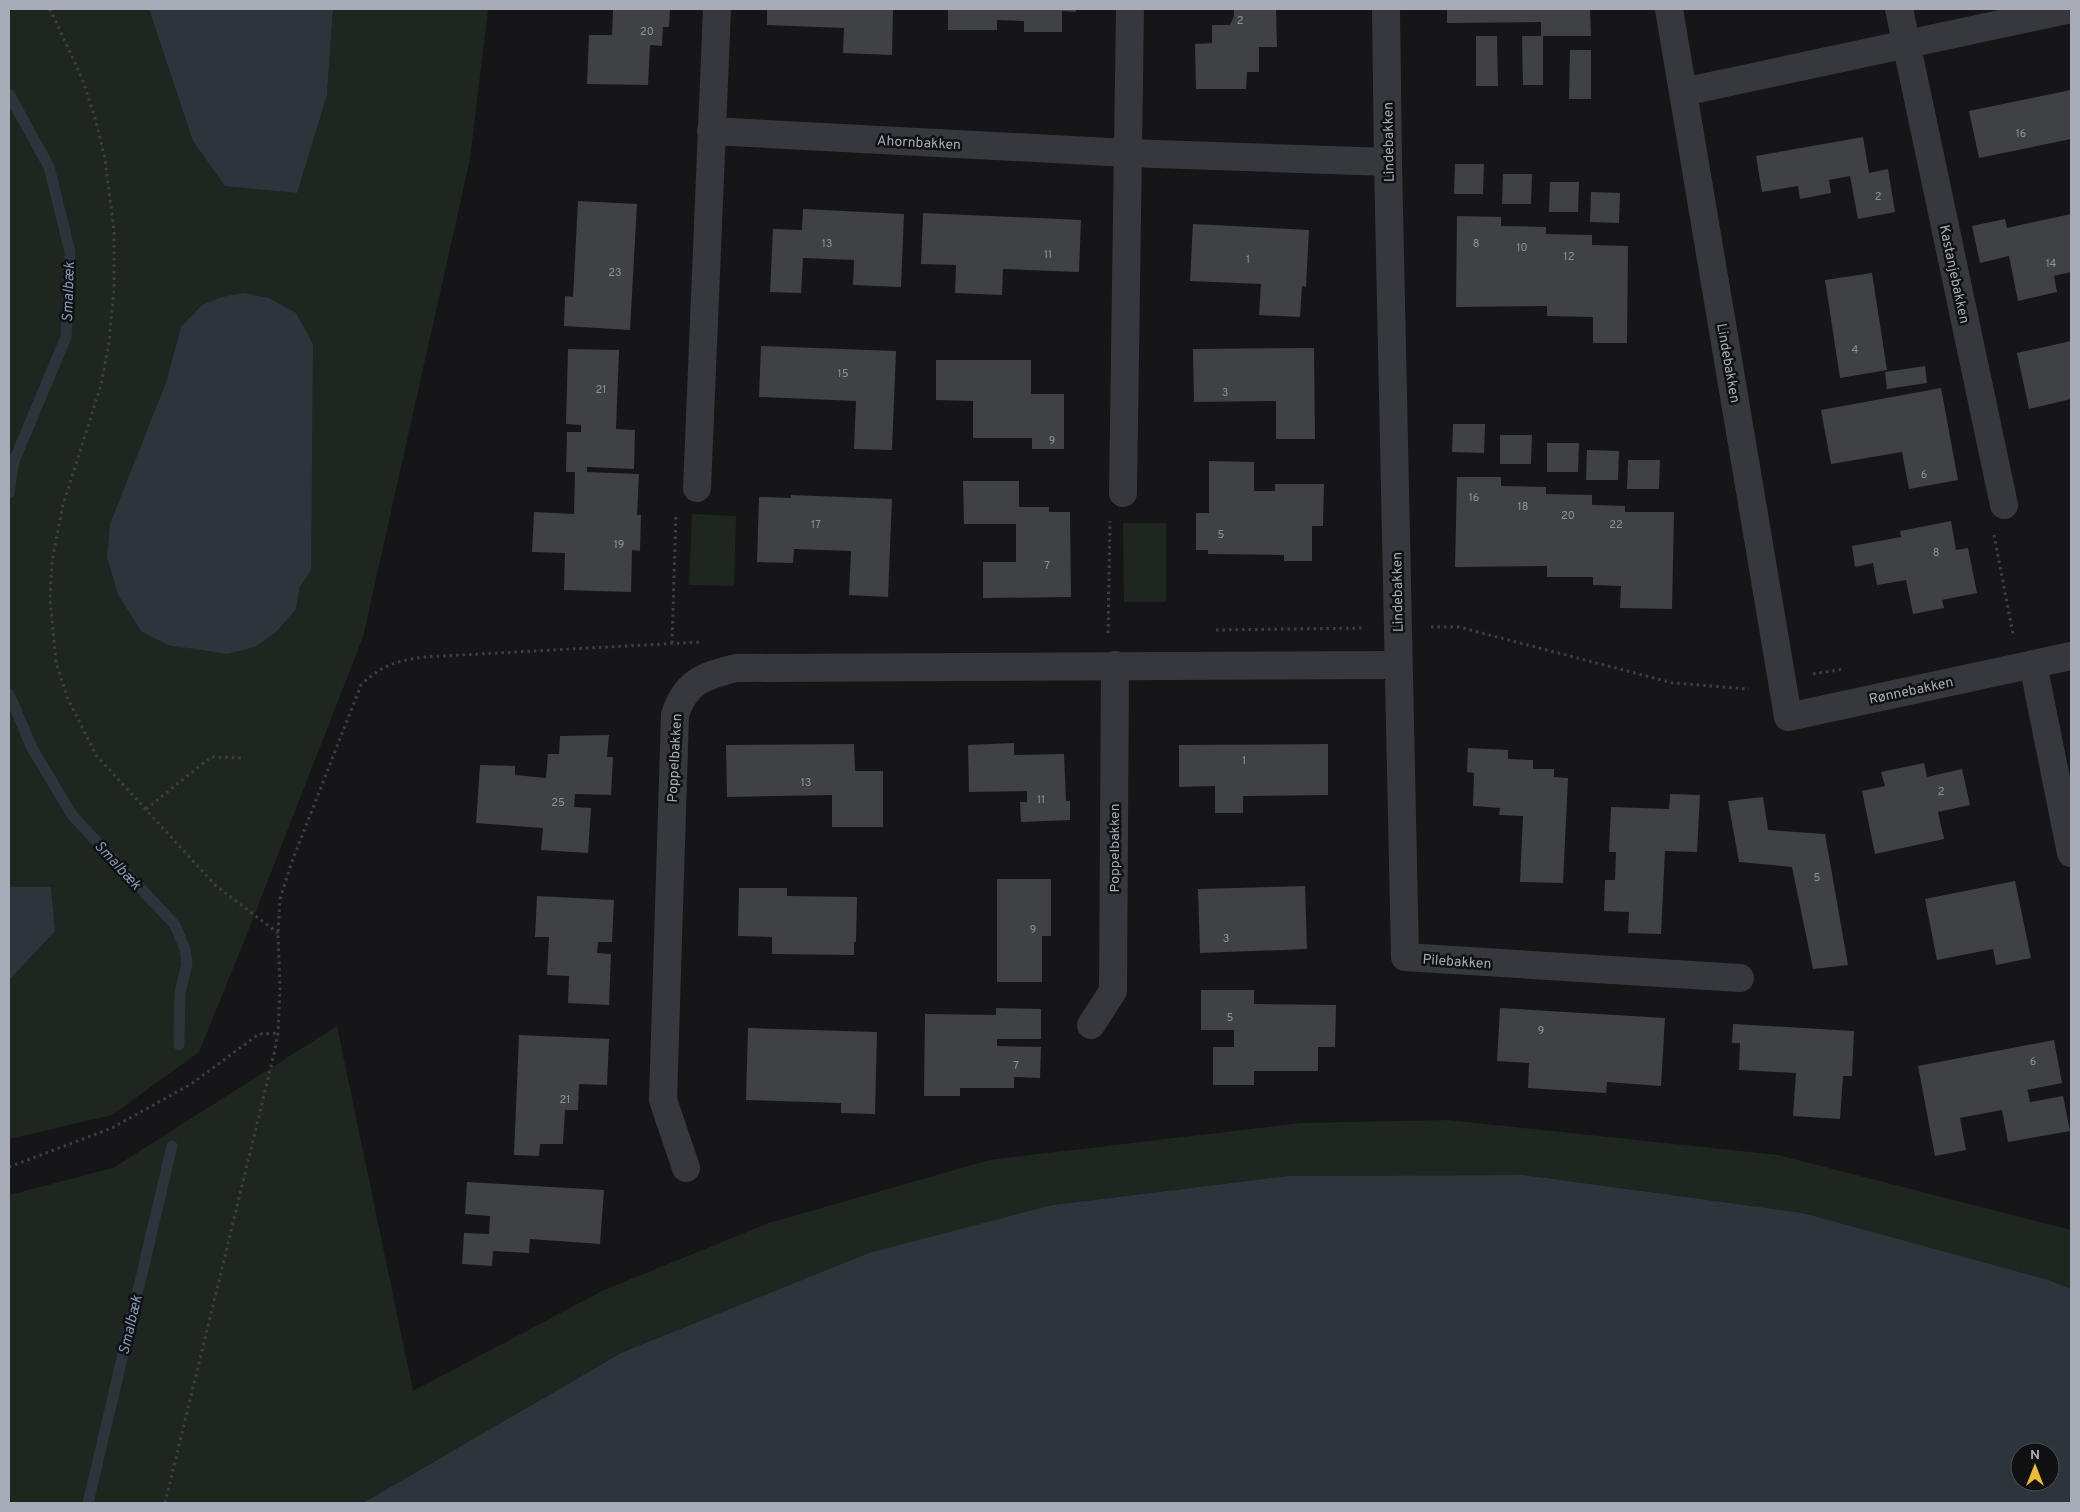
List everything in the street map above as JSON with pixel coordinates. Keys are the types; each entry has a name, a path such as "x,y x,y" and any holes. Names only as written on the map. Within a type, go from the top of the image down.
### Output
{"street":[{"path":"687,497 717,9"},
{"path":"1123,493 1130,9"},
{"name":"Lindebakken","path":"1386,9 1398,664"},
{"name":"Lindebakken","path":"1669,9 1788,717"},
{"name":"Kastanjebakken","path":"1899,9 1998,515"},
{"path":"1683,92 2071,9"},
{"name":"Ahornbakken","path":"711,131 1128,153 1388,162"},
{"name":"Rønnebakken","path":"1788,717 2071,656"},
{"name":"Poppelbakken","path":"686,1168 662,1100 675,716 679,702 686,689 711,674 736,668 1398,664"},
{"name":"Pilebakken","path":"1398,664 1405,957 1740,978"},
{"path":"2033,664 2071,853"},
{"name":"Poppelbakken","path":"1091,1025 1114,991 1114,665"}],"path":[{"path":"50,9 82,78 95,118 105,160 114,230 114,288 109,343 101,385 63,505 52,561 50,598 56,662 67,697 96,755 215,885 278,934"},
{"path":"672,643 687,497"},
{"path":"1998,515 2013,634 2004,636"},
{"path":"1110,519 1108,632 1114,665"},
{"path":"1208,630 1459,627 1673,683 1719,688 1760,689 1783,684 1811,674 1851,668"},
{"path":"1098,633 1118,632"},
{"path":"165,1503 274,1054 278,1032 280,988 278,934 280,898 291,864 361,684 375,671 396,661 424,657 704,642"},
{"path":"146,809 211,757 241,758"},
{"path":"9,1167 112,1128 191,1084 259,1034 278,1032"}],"shaded area":[{"path":"9,9 149,9 193,141 327,95 333,9 488,9 470,159 363,637 199,1052 112,1115 9,1139"},
{"path":"149,9 333,9 327,95 297,193 225,186 193,141"},
{"path":"243,293 269,298 296,313 313,344 311,570 299,588 296,609 276,632 255,647 227,654 168,645 142,632 118,595 107,557 110,524 167,380 181,327 202,305 222,297"},
{"path":"692,514 736,516 734,586 689,585"},
{"path":"1123,523 1166,523 1166,602 1124,602"},
{"path":"9,887 51,887 55,931 9,980"},
{"path":"337,1026 413,1391 604,1290 769,1223 989,1160 1301,1123 1449,1120 1778,1155 2071,1230 2071,1289 2049,1280 1803,1213 1524,1175 1289,1176 1052,1205 621,1353 363,1503 9,1503 9,1195 113,1168"},
{"path":"1524,1175 1803,1213 2049,1280 2071,1289 2071,1503 363,1503 621,1353 869,1253 1052,1205 1289,1176"}],"building":[{"path":"613,9 670,9 669,27 663,27 662,46 650,45 648,85 587,84 589,35 612,35"},
{"path":"767,9 893,9 892,55 843,53 844,28 767,25"},
{"path":"948,9 1076,9 1076,12 1062,11 1062,32 1024,32 1024,21 997,20 997,30 948,30"},
{"path":"1234,9 1276,9 1277,47 1259,47 1259,72 1247,72 1246,89 1196,89 1195,44 1212,43 1212,25 1230,25 1234,16"},
{"path":"1447,9 1590,9 1591,36 1543,36 1543,85 1523,85 1522,36 1541,36 1541,22 1447,23"},
{"path":"1476,36 1497,36 1498,86 1476,86"},
{"path":"1570,50 1591,50 1591,99 1569,99"},
{"path":"2071,90 2071,139 1979,158 1969,111"},
{"path":"1863,137 1869,173 1888,169 1895,212 1858,219 1850,176 1829,180 1831,193 1800,199 1798,186 1762,192 1756,156"},
{"path":"1455,164 1484,164 1483,194 1454,194"},
{"path":"1503,174 1532,174 1531,204 1502,204"},
{"path":"1550,182 1579,182 1578,212 1549,212"},
{"path":"1591,192 1620,193 1619,223 1590,222"},
{"path":"578,201 637,204 630,330 564,326 565,296 573,297"},
{"path":"803,209 904,214 901,287 853,285 854,260 803,258 801,293 770,292 773,229 802,230"},
{"path":"923,213 1081,220 1079,272 1003,269 1002,295 955,293 956,265 921,264"},
{"path":"2071,214 2071,272 2054,276 2057,292 2018,301 2009,256 1980,263 1972,226 2005,219 2007,228"},
{"path":"1457,216 1501,217 1501,226 1546,227 1546,234 1592,235 1592,245 1628,246 1627,343 1593,343 1593,317 1547,316 1547,306 1456,307"},
{"path":"1193,224 1309,230 1306,287 1302,286 1300,317 1259,315 1261,284 1190,281"},
{"path":"1872,273 1887,370 1840,378 1825,280"},
{"path":"2071,341 2071,399 2029,409 2017,353"},
{"path":"761,346 896,351 892,450 854,449 856,401 759,397"},
{"path":"1314,348 1315,439 1276,439 1276,401 1194,402 1193,349"},
{"path":"568,349 619,350 616,429 635,430 634,469 587,467 587,472 639,474 637,515 641,515 640,551 632,550 631,592 564,590 565,553 532,552 534,512 574,514 575,472 566,472 567,432 581,432 581,425 566,424"},
{"path":"936,360 1031,360 1031,394 1064,394 1064,449 1032,449 1032,438 973,438 973,401 936,400"},
{"path":"1925,366 1927,383 1887,389 1885,372"},
{"path":"1941,388 1958,480 1909,489 1902,452 1831,464 1821,410"},
{"path":"1453,424 1485,424 1484,453 1452,452"},
{"path":"1500,435 1532,435 1531,464 1500,464"},
{"path":"1547,443 1579,443 1578,472 1547,472"},
{"path":"1587,450 1619,451 1618,480 1586,480"},
{"path":"1628,460 1660,460 1659,489 1627,489"},
{"path":"1209,461 1254,462 1254,491 1275,491 1275,484 1324,484 1323,526 1312,526 1312,561 1284,561 1284,555 1208,554 1208,550 1196,550 1196,513 1209,513"},
{"path":"1457,477 1501,477 1501,486 1546,487 1546,494 1592,495 1592,505 1625,506 1625,512 1674,512 1672,609 1620,608 1621,586 1593,585 1593,577 1547,577 1547,566 1455,567"},
{"path":"963,481 1019,481 1019,507 1049,507 1049,512 1070,512 1071,597 983,598 983,562 1016,562 1016,524 964,524"},
{"path":"791,495 892,499 888,597 849,595 851,551 794,549 793,563 757,562 759,497 791,498"},
{"path":"1951,521 1956,550 1968,548 1977,593 1942,600 1944,608 1913,614 1906,580 1877,585 1873,563 1855,567 1852,546 1901,537 1900,531"},
{"path":"609,735 607,757 613,757 611,795 575,794 574,807 591,808 588,853 541,850 543,828 476,823 480,765 515,766 515,775 546,778 548,754 559,754 560,736"},
{"path":"1014,743 1014,755 1064,754 1066,801 1070,801 1070,820 1021,822 1020,802 1027,802 1027,791 969,792 968,745"},
{"path":"854,744 855,771 883,771 883,827 832,827 832,795 727,797 726,745"},
{"path":"1328,744 1328,795 1243,796 1243,813 1215,813 1215,786 1179,787 1179,745"},
{"path":"1468,748 1508,750 1508,759 1533,760 1533,769 1554,769 1554,777 1568,778 1563,883 1520,882 1523,816 1499,815 1500,808 1473,806 1474,773 1467,772"},
{"path":"1924,763 1927,777 1962,769 1970,805 1938,812 1944,839 1875,854 1862,791 1885,786 1881,772"},
{"path":"1670,794 1700,795 1697,852 1665,851 1661,934 1628,933 1629,912 1604,911 1605,880 1615,880 1616,852 1609,852 1611,807 1669,809"},
{"path":"1763,797 1768,830 1825,834 1848,965 1813,969 1792,867 1739,862 1728,801"},
{"path":"997,879 1051,879 1051,936 1042,936 1042,982 997,982"},
{"path":"2015,881 2031,958 1996,965 1993,949 1937,960 1925,899"},
{"path":"1305,886 1307,949 1200,953 1198,889"},
{"path":"739,888 787,888 787,896 857,897 854,955 772,954 772,937 738,936"},
{"path":"537,896 614,900 612,942 598,942 597,953 611,954 609,1005 568,1003 569,976 547,975 549,937 535,937"},
{"path":"1201,990 1254,990 1254,1004 1336,1005 1335,1047 1318,1047 1318,1071 1254,1071 1254,1085 1213,1085 1213,1047 1234,1047 1234,1030 1201,1030"},
{"path":"996,1008 1041,1009 1041,1039 997,1039 997,1046 1041,1047 1040,1078 1014,1077 1014,1088 960,1088 960,1096 924,1096 925,1014 996,1015"},
{"path":"1500,1008 1665,1018 1661,1086 1607,1082 1606,1093 1528,1088 1529,1063 1497,1061"},
{"path":"1733,1024 1854,1031 1852,1076 1843,1076 1840,1119 1793,1116 1796,1073 1739,1070 1740,1043 1732,1043"},
{"path":"748,1028 877,1032 875,1114 841,1113 841,1103 746,1100"},
{"path":"519,1035 609,1039 607,1085 579,1084 578,1110 565,1110 563,1144 540,1144 539,1156 514,1155"},
{"path":"2054,1040 2062,1083 2027,1090 2030,1102 2063,1096 2070,1131 2008,1142 2002,1110 1960,1118 1966,1150 1935,1156 1918,1066"},
{"path":"467,1182 604,1190 600,1244 530,1239 529,1253 493,1251 492,1266 462,1264 464,1233 489,1234 490,1216 465,1214"}],"waterway":[{"name":"Smalbæk","path":"9,94 49,167 70,252 66,337 14,461 9,493"},
{"name":"Smalbæk","path":"9,694 32,748 72,815 175,925 185,949 187,964 180,992 179,1045"},
{"name":"Smalbæk","path":"88,1503 172,1146"}]}
